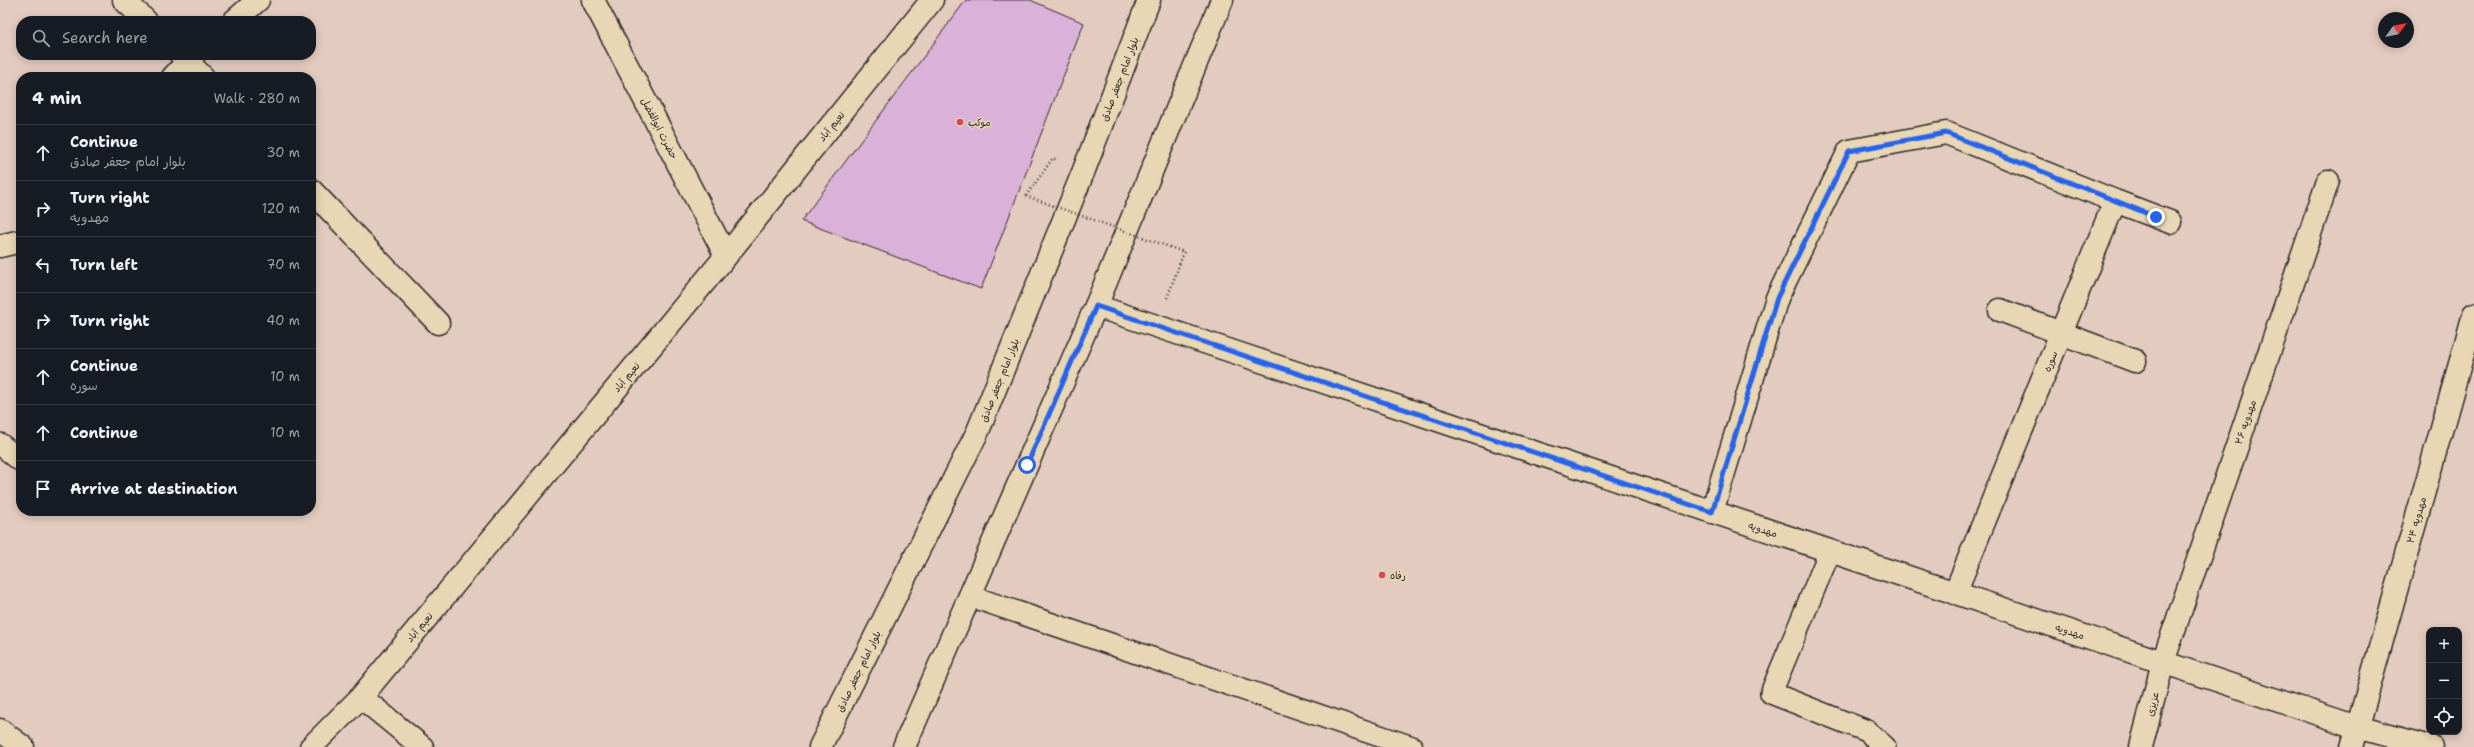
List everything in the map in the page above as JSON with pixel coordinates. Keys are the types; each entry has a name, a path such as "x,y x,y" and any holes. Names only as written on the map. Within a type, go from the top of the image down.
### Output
{"street":[{"path":"124,0 141,16"},
{"path":"240,16 258,0"},
{"name":"حضرت ابوالفضل","path":"593,0 726,256"},
{"name":"نعیم آباد","path":"311,747 361,697 726,256 932,0"},
{"name":"بلوار امام جعفر صادق","path":"820,747 978,431 1084,170 1149,0"},
{"path":"904,747 1096,306 1222,0"},
{"path":"184,62 197,72"},
{"path":"1712,512 1777,298 1849,151 1946,133 2170,222"},
{"name":"مهدویه ۲۶","path":"2163,662 2328,182"},
{"path":"316,195 438,323"},
{"name":"سوره","path":"1955,593 2114,201"},
{"path":"0,246 16,242"},
{"name":"مهدویه","path":"1096,306 2163,662 2355,737 2431,747"},
{"path":"2000,310 2134,361"},
{"name":"مهدویه ۲۴","path":"2355,737 2474,314"},
{"name":"عزیزی","path":"2141,747 2163,662"},
{"path":"361,697 422,747"},
{"path":"0,730 22,747"}],"lane":[{"path":"0,444 16,457"},
{"path":"1830,551 1771,693 1867,731 1885,747"},
{"path":"970,596 1412,747"}],"path":[{"path":"1053,158 1026,196 1184,252 1165,303"}],"building":[{"name":"موکب","path":"966,0 1030,0 1084,23 981,289 801,221"}],"place":[{"name":"موکب","path":"960,122"},
{"name":"رفاه","path":"1382,575"}],"route":[{"path":"1027,465 1096,306 1712,512 1777,298 1849,151 1946,133 2156,217"}]}
